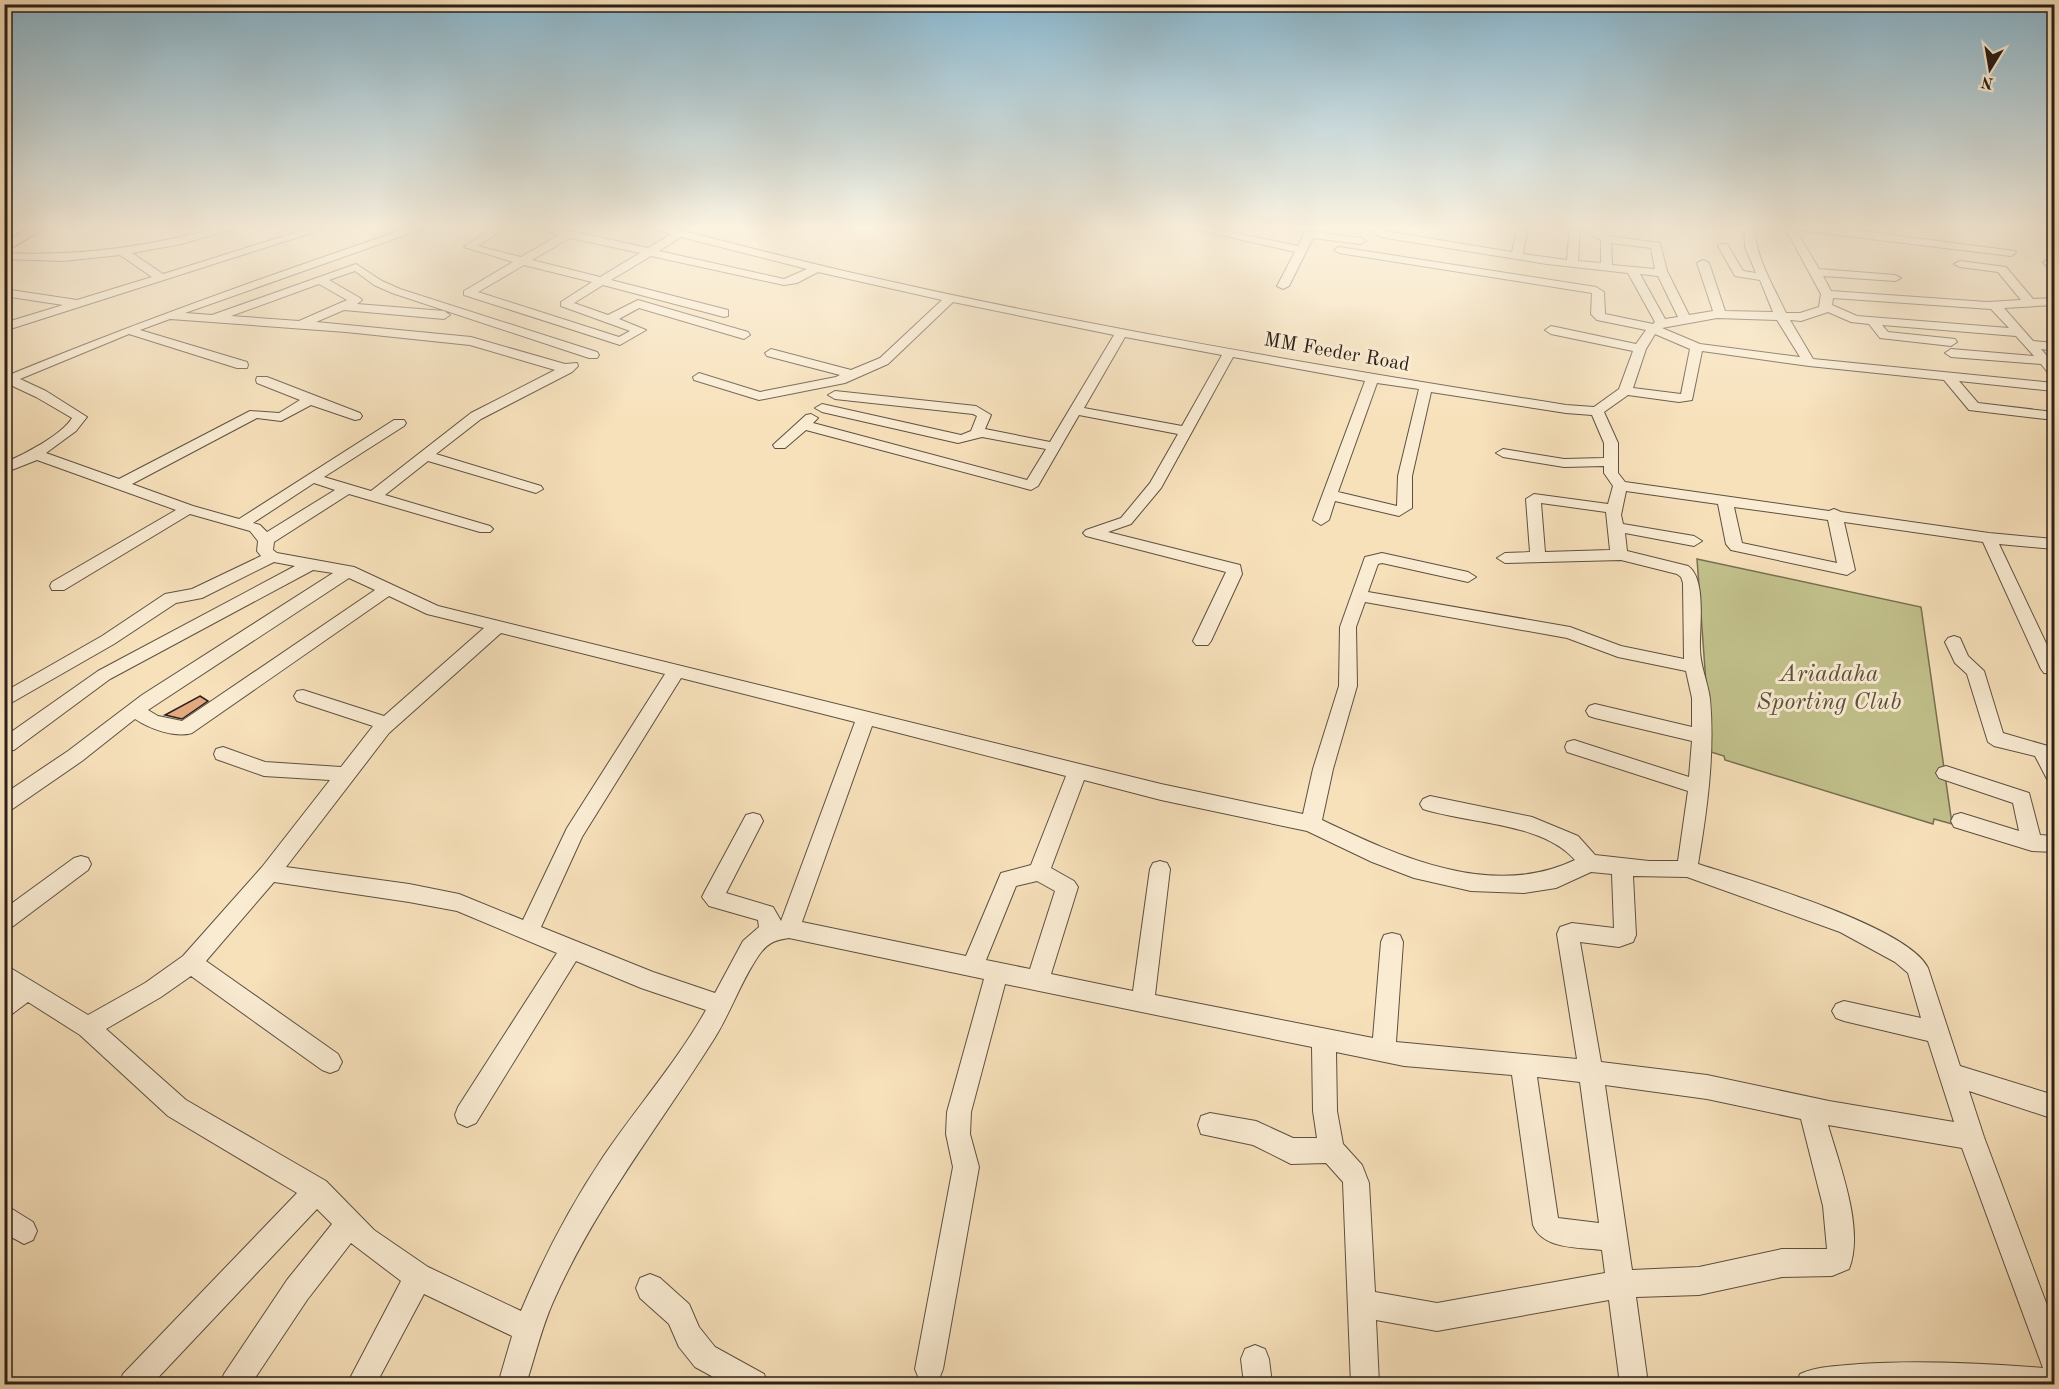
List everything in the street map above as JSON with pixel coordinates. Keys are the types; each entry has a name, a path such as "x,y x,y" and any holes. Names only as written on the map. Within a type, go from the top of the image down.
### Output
{"street":[{"path":"4,327 120,291"},
{"path":"7,378 235,291"},
{"path":"208,320 290,291"},
{"path":"299,325 356,300 339,291"},
{"path":"374,496 476,416 593,355 396,291"},
{"path":"472,291 468,293 620,341 640,330 565,303 585,291"},
{"path":"639,291 724,313"},
{"name":"MM Feeder Road","path":"922,291 1230,352 1566,409 1598,411"},
{"path":"1597,291 1597,314 1600,317 1658,325 1685,318 1720,314 1809,316 1826,308 1851,319 2020,333"},
{"path":"1642,291 1658,325"},
{"path":"1671,291 1685,318"},
{"path":"1712,291 1720,314"},
{"path":"1770,291 1781,316 1809,362"},
{"path":"1825,291 1826,308"},
{"path":"1892,291 1896,300"},
{"path":"2020,291 2029,302"},
{"path":"4,292 78,304"},
{"path":"1827,294 1995,306 2055,301"},
{"path":"699,377 759,396 840,380 884,361 951,297"},
{"path":"610,318 629,306 640,304 744,335"},
{"path":"344,306 457,316"},
{"path":"1995,306 2055,371"},
{"path":"169,316 471,341 567,369"},
{"path":"1873,321 1884,335 2045,361"},
{"path":"1658,325 1654,330 1697,347 1809,362 2055,387"},
{"path":"1621,555 1617,549 1616,518 1620,486 1611,473 1611,443 1598,411 1625,391 1640,349 1650,332 1658,325"},
{"path":"128,330 242,365"},
{"path":"1551,330 1640,349"},
{"path":"803,425 1025,486 1033,484 1122,332"},
{"path":"2030,344 2055,346"},
{"path":"1625,391 1687,397 1697,347"},
{"path":"1202,641 1234,574 1234,569 1090,533 1126,521 1134,508 1156,485 1230,352"},
{"path":"771,353 854,375"},
{"path":"1321,520 1373,377"},
{"path":"1949,377 1974,407 2055,416"},
{"path":"4,469 38,454 43,447 72,429 81,417 7,378"},
{"path":"780,445 839,392 840,380"},
{"path":"262,381 355,416"},
{"path":"1330,495 1399,511 1404,508 1405,476 1426,386"},
{"path":"836,395 976,410 984,415 977,433"},
{"path":"121,484 255,414 280,417 309,400"},
{"path":"822,408 957,439 966,439 977,433 1055,447"},
{"path":"1077,411 1185,431"},
{"path":"241,524 315,479 399,423"},
{"path":"1503,453 1564,463 1611,462"},
{"path":"38,454 188,509 255,528 266,540 265,551 272,557 348,571 433,610 1161,792 1311,824 1401,866 1421,872 1471,882 1543,882 1556,879 1589,863 1687,869 1832,919 1904,955 1917,968 1971,1137 2055,1360"},
{"path":"426,456 536,489"},
{"path":"315,479 486,529"},
{"path":"1620,486 1834,514 1989,538 2055,544"},
{"path":"266,540 346,489"},
{"path":"1538,558 1534,498 1616,518 1694,542"},
{"path":"1725,500 1734,544 1737,547 1847,570 1834,514"},
{"path":"58,586 188,509"},
{"path":"1989,538 2050,669"},
{"path":"1505,558 1621,555 1683,570 1688,574 1691,583 1691,653 1701,698 1701,736 1696,818 1687,869"},
{"path":"4,702 108,640 171,598 196,594 272,557"},
{"path":"1311,824 1323,770 1347,686 1348,627 1371,560 1376,558 1468,577"},
{"path":"7,745 104,675 309,565"},
{"path":"4,805 75,756 134,710 348,571"},
{"path":"134,710 153,722 185,728 389,588"},
{"path":"1359,596 1570,633 1618,651 1694,667"},
{"path":"88,1027 160,986 191,963 269,873 344,774 387,724 497,627"},
{"path":"1954,642 1961,659 1975,671 1995,737 2001,741 2041,751 2046,755 2055,774"},
{"path":"528,932 574,834 677,670"},
{"path":"303,696 387,724"},
{"path":"1595,711 1701,736"},
{"path":"780,930 866,719"},
{"path":"1574,747 1698,787"},
{"path":"223,754 264,769 344,774"},
{"path":"1039,872 1078,770"},
{"path":"1946,773 2022,798 2032,843"},
{"path":"1430,804 1460,813 1525,823 1571,842 1589,863"},
{"path":"753,821 713,897 765,913 780,930"},
{"path":"1961,821 2032,843 2055,844"},
{"path":"4,921 81,864"},
{"path":"1622,866 1625,935 1618,938 1572,932 1568,934 1591,1072 1634,1384"},
{"path":"1143,1003 1160,869"},
{"path":"972,968 1008,879 1039,872 1067,887 1038,982"},
{"path":"269,873 409,893 459,903 649,981 721,1005"},
{"path":"512,1384 528,1329 552,1272 587,1208 612,1167 707,1030 751,948 762,936 780,930 1324,1038 1384,1052 1425,1058 1591,1072 1707,1087 1811,1109 1971,1137"},
{"path":"1384,1052 1392,942"},
{"path":"467,1115 572,949"},
{"path":"191,963 330,1062"},
{"path":"929,1369 966,1167 958,1134 959,1112 997,973"},
{"path":"4,974 88,1027 177,1108 317,1190 365,1239 418,1277 528,1329"},
{"path":"4,1007 27,989"},
{"path":"1844,1011 1937,1032"},
{"path":"1324,1038 1325,1110 1331,1150 1353,1174 1356,1183 1365,1384"},
{"path":"1524,1065 1546,1225 1552,1230 1614,1238"},
{"path":"1950,1074 2055,1107"},
{"path":"1361,1303 1410,1314 1437,1317 1620,1284 1699,1281 1782,1263 1832,1262 1839,1259 1842,1244 1837,1212 1811,1109"},
{"path":"1210,1125 1256,1133 1291,1151 1331,1150"},
{"path":"133,1384 317,1190"},
{"path":"234,1384 297,1290 350,1223"},
{"path":"361,1384 418,1277"},
{"path":"650,1288 679,1314 689,1337 705,1357 754,1384"},
{"path":"1810,1384 1902,1376 1953,1375 2055,1383"}],"green space":[{"name":"Ariadaha Sporting Club","path":"1697,559 1921,607 1952,824 1934,819 1933,824 1725,760 1724,756 1711,752"}],"building":[{"path":"200,696 208,701 182,719 165,715"}]}
